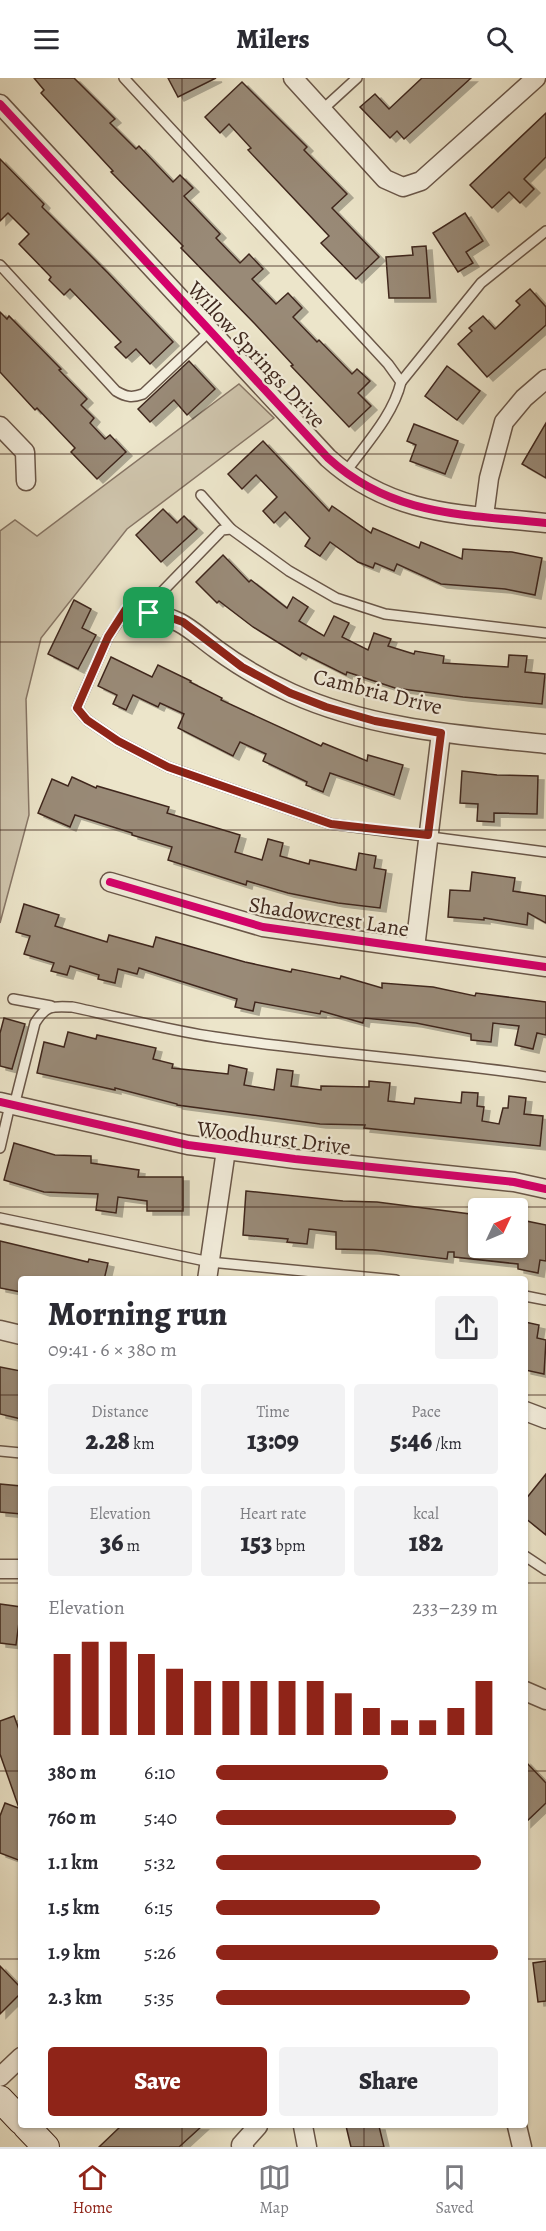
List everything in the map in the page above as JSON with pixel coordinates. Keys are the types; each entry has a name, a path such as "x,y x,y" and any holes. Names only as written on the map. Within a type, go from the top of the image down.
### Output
{"street":[{"path":"293,78 385,179 403,187 421,181 536,78"},
{"name":"Willow Springs Drive","path":"0,104 328,458 345,473 376,492 423,509 546,523"},
{"path":"484,516 489,478 504,423 524,398 546,379"},
{"path":"0,426 24,452 26,481"},
{"name":"Cambria Drive","path":"149,613 183,622 242,667 290,693 326,707 375,721 441,733 546,744"},
{"path":"415,948 441,733"},
{"name":"Shadowcrest Lane","path":"110,882 263,927 546,966"},
{"name":"Woodhurst Drive","path":"8,1104 188,1145 295,1160 514,1182 546,1189"},
{"path":"209,1271 226,1150"},
{"path":"0,1330 18,1334"},
{"path":"528,1412 546,1419"},
{"path":"0,1569 18,1569"},
{"path":"528,1692 546,1700"},
{"path":"0,2078 18,2060"},
{"path":"0,2098 18,2118"},
{"path":"28,2128 46,2147"},
{"path":"241,2146 256,2128"},
{"path":"303,2128 307,2147"},
{"path":"517,2128 522,2147"}],"lane":[{"path":"124,78 388,364 401,382"},
{"path":"322,110 357,78"},
{"path":"345,473 398,396 401,382 481,283 546,231"},
{"path":"0,265 116,391 124,396 134,397 143,394 211,330"},
{"path":"201,495 231,529 289,571 336,598 385,614 546,633"},
{"path":"231,529 222,530 156,598 149,613 126,609 108,637 77,708 87,720 118,741 168,767 331,824 546,852"},
{"path":"13,999 51,1006 72,1007 213,1037 358,1056 480,1067 546,1077"},
{"path":"0,1148 8,1104 35,1023 42,1012 51,1006"},
{"path":"0,1218 209,1271 313,1276"},
{"path":"528,1297 546,1300"},
{"path":"0,1451 18,1453"},
{"path":"528,1558 546,1570"}],"shaded area":[{"path":"239,384 274,418 127,529 41,638 26,699 29,815 0,923 0,531 15,520 37,536"}],"building":[{"path":"34,78 74,78 115,119 110,123 136,149 139,146 173,182 180,175 193,188 184,196 220,234 216,238 240,263 249,254 263,269 252,279 276,304 288,293 302,308 293,317 352,374 357,369 370,381 358,393 371,406 349,427 255,324 181,248 183,246 111,172 113,171 41,93 44,90"},
{"path":"168,78 216,78 178,97"},
{"path":"422,78 471,78 404,139 397,131 390,138 360,107 375,94 389,109"},
{"path":"242,82 307,147 304,150 347,194 332,208 379,257 356,279 321,243 329,236 248,150 251,148 229,124 220,133 205,117"},
{"path":"546,113 546,157 524,179 534,189 520,203 509,192 492,208 470,185"},
{"path":"0,159 44,204 42,207 173,342 150,364 136,349 126,358 115,347 121,342 70,289 64,295 49,280 51,277 19,244 29,234 8,213 0,221"},
{"path":"465,213 483,241 466,252 473,263 458,272 433,233"},
{"path":"426,246 430,298 389,298 386,257 413,255 412,247"},
{"path":"530,289 546,307 546,325 487,377 458,344 472,331 469,328 483,316 495,329 520,305 516,301"},
{"path":"0,312 7,319 9,316 87,399 81,405 94,418 90,423 105,439 110,435 126,452 97,479 71,452 75,448 0,372"},
{"path":"189,361 215,389 187,415 174,400 150,422 138,409"},
{"path":"447,366 480,391 457,420 425,396"},
{"path":"546,423 546,478 522,464"},
{"path":"414,424 458,441 445,474 410,461 416,445 407,441"},
{"path":"263,441 329,511 332,506 371,533 373,528 419,548 421,542 462,559 463,549 512,552 542,558 535,595 505,589 441,584 397,564 394,571 375,563 373,568 358,562 330,542 320,556 305,546 310,538 285,512 274,523 263,511 277,497 256,475 242,489 228,474"},
{"path":"163,509 177,523 184,516 197,529 161,562 136,535"},
{"path":"223,555 249,582 251,580 287,608 293,597 308,607 299,621 324,636 334,616 349,623 342,637 368,650 374,633 391,639 388,646 414,654 415,651 444,656 443,663 508,667 509,655 527,656 525,672 545,674 542,704 395,688 347,672 346,675 302,653 300,656 253,627 219,601 217,603 196,582"},
{"path":"74,600 91,609 82,628 96,635 78,669 48,654"},
{"path":"111,657 152,677 158,665 222,698 221,700 321,746 323,743 367,761 368,755 403,765 394,795 330,773 323,792 263,761 266,754 240,742 233,756 178,728 184,714 160,703 158,707 133,695 126,710 113,704 117,695 98,686"},
{"path":"462,771 538,776 537,814 494,813 494,822 477,821 478,804 460,803"},
{"path":"72,777 96,788 97,786 169,807 167,813 240,835 235,852 262,860 268,839 283,843 280,856 309,864 310,860 356,870 359,853 376,856 374,868 386,870 380,908 338,903 288,893 247,881 246,885 168,860 172,847 132,835 132,833 75,815 70,827 38,813 52,779 68,786"},
{"path":"472,872 515,878 513,891 546,896 546,923 528,913 527,925 484,918 484,920 448,917 450,890 470,891"},
{"path":"24,904 59,915 55,926 107,942 109,935 153,947 156,937 245,962 291,972 292,969 340,979 341,976 382,988 382,983 433,987 475,996 476,993 546,1002 546,1035 537,1033 533,1049 515,1045 519,1026 493,1023 491,1042 471,1040 471,1034 416,1023 364,1018 363,1023 321,1011 320,1014 255,1002 253,1011 235,1007 237,999 139,968 137,974 118,969 115,983 98,979 99,975 70,966 67,975 51,971 54,963 24,954 30,936 16,932"},
{"path":"4,1018 25,1024 12,1069 0,1066 0,1033"},
{"path":"68,1032 96,1039 97,1035 156,1048 153,1059 173,1064 172,1068 228,1074 229,1065 247,1069 244,1085 274,1090 277,1069 293,1071 291,1086 321,1090 321,1086 369,1087 369,1081 390,1083 388,1101 414,1104 415,1098 461,1103 462,1092 478,1093 477,1106 484,1107 482,1121 499,1124 503,1108 508,1108 509,1096 526,1098 524,1114 543,1116 540,1146 364,1128 365,1125 320,1124 177,1105 115,1088 115,1090 37,1073 44,1042 64,1047"},
{"path":"14,1143 55,1155 91,1156 91,1163 139,1170 138,1177 183,1177 183,1211 147,1211 147,1201 118,1197 116,1213 96,1210 98,1194 44,1192 4,1180"},
{"path":"246,1191 343,1201 377,1202 468,1214 468,1258 528,1258 528,1221 546,1225 546,1261 540,1260 538,1273 518,1269 518,1264 454,1257 454,1252 448,1252 447,1259 373,1250 336,1249 336,1232 309,1229 307,1244 287,1242 288,1239 243,1235"},
{"path":"0,1241 88,1262 89,1259 108,1263 105,1276 18,1276 18,1291 0,1288"},
{"path":"528,1323 539,1325 537,1338 546,1340 544,1374 528,1371"},
{"path":"0,1367 18,1370 18,1418 0,1414"},
{"path":"546,1474 546,1535 528,1520 528,1496"},
{"path":"0,1484 18,1486 18,1514 0,1512"},
{"path":"0,1604 18,1607 16,1645 0,1643"},
{"path":"14,1716 18,1727 18,1805 0,1754 0,1721"},
{"path":"528,1764 546,1783 546,1803 528,1820"},
{"path":"5,1803 18,1808 18,1860 0,1853 0,1816"},
{"path":"546,1961 546,2001 538,2002 533,1963"},
{"path":"0,1966 18,1985 18,1996 0,2014"},
{"path":"119,2128 200,2128 179,2147 99,2147"},
{"path":"346,2128 379,2128 384,2147 351,2147"}],"cycle path":[{"path":"0,104 328,458 378,492 404,502 458,514 546,523"},
{"path":"110,882 263,927 546,967"},
{"path":"0,1102 188,1145 295,1159 514,1182 546,1189"}],"route":[{"path":"126,609 149,613 183,622 242,667 290,693 326,707 375,721 441,733 428,835 331,824 168,767 118,741 87,720 77,708 108,637 126,609"}]}
